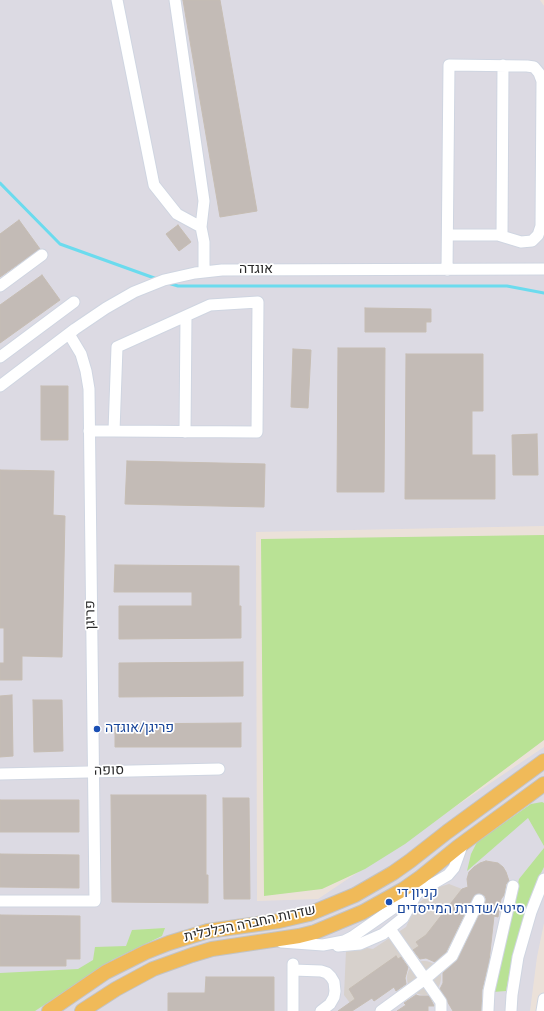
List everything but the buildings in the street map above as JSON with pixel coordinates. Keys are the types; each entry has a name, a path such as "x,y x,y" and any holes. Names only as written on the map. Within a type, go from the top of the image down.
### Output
{"main road":[{"name":"שדרות החברה הכלכלית","path":"49,1011 106,972 151,949 186,936 208,931 279,921 309,914 355,896 410,862 447,832 544,760"},
{"name":"שדרות החברה הכלכלית","path":"82,1011 135,978 175,960 212,949 269,941 315,932 363,912 409,885 463,843 537,793 544,784"}],"street":[{"path":"117,0 154,185 177,214 201,226"},
{"path":"175,0 204,201 201,226 204,242 204,272"},
{"path":"447,270 449,65 534,67 542,81 540,226 538,236 532,241 521,242 498,235 448,235"},
{"path":"502,236 503,66"},
{"path":"0,286 42,255"},
{"name":"אוגדה","path":"2,381 106,308 134,292 164,280 222,270 544,270"},
{"path":"0,357 74,302"},
{"path":"89,431 257,432 258,302 210,305 117,347 114,431"},
{"path":"185,432 186,316"},
{"name":"פריגן","path":"0,901 95,901 89,389 81,354 69,334"},
{"name":"סופה","path":"0,774 219,770"},
{"path":"323,945 344,942 390,910 448,874 454,868 463,843"},
{"path":"510,1008 515,974 523,937 544,879"},
{"path":"488,1011 489,991 513,886"},
{"path":"269,941 351,946 360,944 390,929 403,918 417,893"},
{"path":"381,1011 425,979 452,956 479,900"},
{"path":"390,929 441,1002 441,1011"},
{"path":"293,1011 293,967 321,971 331,976 334,982 334,997 330,1004 321,1011"},
{"path":"542,1011 544,999"}],"shaded area":[{"path":"0,0 540,0 544,6 544,526 256,532 257,901 318,899 544,747 544,923 537,957 530,1011 0,1011"},
{"path":"449,884 462,889 426,935 416,942 419,946 398,959 396,957 349,989 355,999 350,1003 344,995 346,951 367,948 373,949 406,927 416,905 439,887"},
{"path":"427,961 436,966 440,971 440,985 436,990 431,994 421,995 417,994 408,985 407,975 408,971 417,962"}],"green space":[{"path":"544,535 544,740 405,844 365,869 322,889 264,896 261,539"},
{"path":"544,803 544,846 528,818 467,871 471,854 477,842 531,804"},
{"path":"544,848 544,867 537,881 522,922 513,955 506,991 493,992 519,879"},
{"path":"165,928 162,936 112,960 35,1011 0,1011 0,973 78,969 93,960 95,947 126,946 132,930"}],"waterway":[{"path":"0,183 60,244 157,279"},
{"path":"168,283 178,286 507,286 544,293"}],"place":[{"name":"פריגן/אוגדה","path":"97,729"},
{"name":"קניון די סיטי/שדרות המייסדים","path":"389,902"}]}
